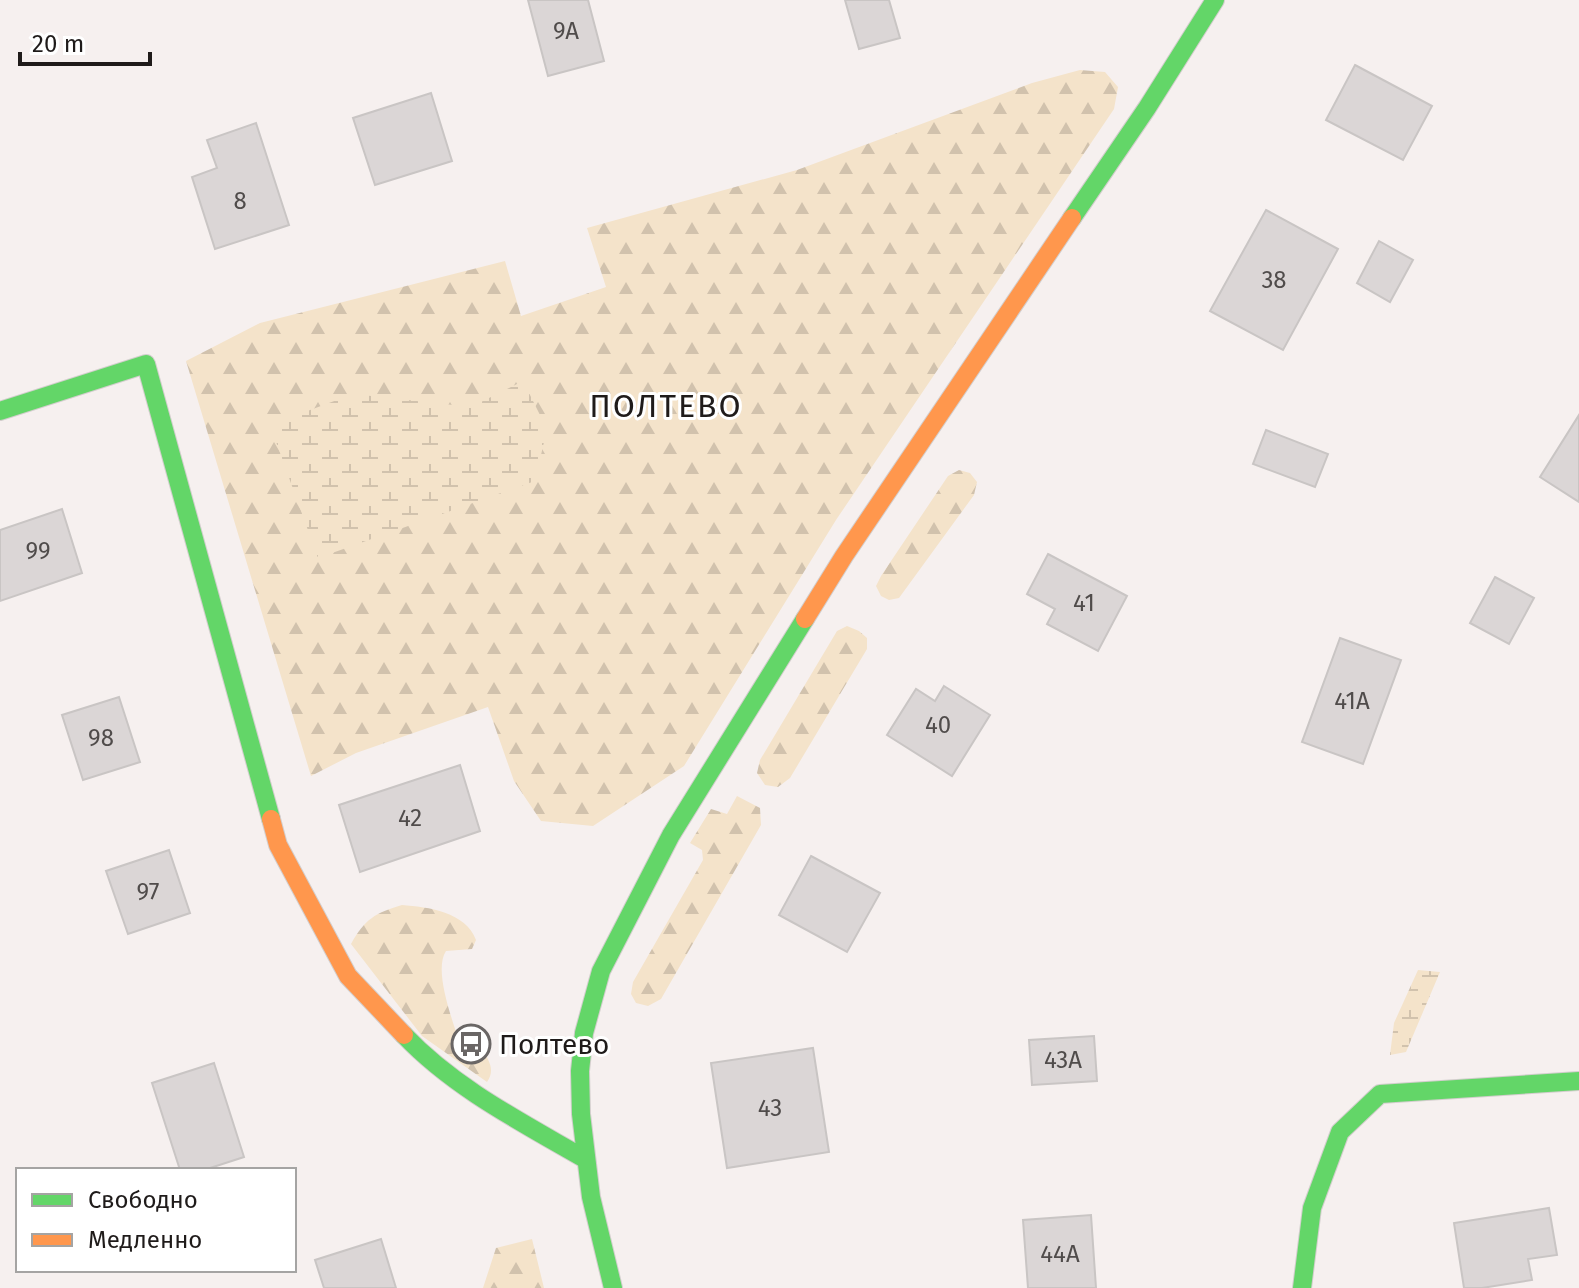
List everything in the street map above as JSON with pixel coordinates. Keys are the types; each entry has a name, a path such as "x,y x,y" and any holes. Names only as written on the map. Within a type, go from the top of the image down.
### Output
{"street":[{"path":"613,1288 585,1159 580,1071 591,1003 601,971 671,835 844,556 1138,121 1215,0"},
{"path":"0,411 146,364 278,845 348,976 412,1044 458,1081 503,1112 585,1159"},
{"path":"1302,1288 1312,1208 1340,1132 1380,1094 1579,1081"}],"green space":[{"path":"1080,70 1105,72 1118,87 1114,109 836,520 684,766 593,826 541,821 514,781 488,707 356,753 311,776 186,361 260,323 505,261 521,316 606,287 587,228 797,170 1032,83"},
{"path":"523,381 547,429 535,481 318,558 270,425 353,394 471,407"},
{"path":"959,470 970,473 977,482 974,495 899,598 889,600 881,596 876,586 881,576 948,476"},
{"path":"847,626 867,638 867,649 790,778 778,787 765,785 757,773 760,760 837,631"},
{"path":"737,796 760,808 761,825 661,999 648,1006 636,1003 631,994 633,982 703,860 702,850 690,843 711,809 727,814"},
{"path":"402,905 423,907 455,917 464,923 476,940 472,949 446,951 442,960 443,986 463,1053 482,1048 489,1061 491,1069 487,1082 422,1036 351,944 372,918"},
{"path":"1418,970 1440,972 1406,1052 1390,1055 1394,1023"},
{"path":"532,1239 544,1288 483,1288 496,1248"}],"building":[{"path":"528,0 588,0 604,61 548,76"},
{"path":"845,0 889,0 900,38 859,49"},
{"path":"1355,65 1432,106 1403,160 1326,120"},
{"path":"431,93 452,161 375,185 353,118"},
{"path":"256,123 289,225 215,249 192,177 217,168 207,140"},
{"path":"1266,210 1338,249 1283,350 1210,311"},
{"path":"1379,241 1413,260 1390,302 1357,283"},
{"path":"1579,415 1579,502 1540,477"},
{"path":"1266,430 1328,454 1315,487 1253,464"},
{"path":"62,509 82,573 0,601 0,530"},
{"path":"1048,554 1127,596 1098,651 1047,624 1055,609 1027,594"},
{"path":"1495,577 1534,598 1509,644 1470,623"},
{"path":"1340,638 1401,660 1363,764 1302,742"},
{"path":"944,686 990,715 952,776 887,735 916,689 935,701"},
{"path":"119,697 140,762 83,780 62,715"},
{"path":"460,765 480,831 360,872 339,805"},
{"path":"169,850 190,913 128,934 106,871"},
{"path":"811,856 880,893 847,952 779,915"},
{"path":"1094,1036 1097,1081 1032,1085 1029,1040"},
{"path":"813,1048 829,1152 727,1168 711,1063"},
{"path":"214,1063 244,1157 210,1168 179,1168 152,1083"},
{"path":"1549,1208 1557,1255 1528,1259 1532,1280 1464,1288 1454,1223"},
{"path":"1091,1215 1096,1288 1028,1288 1023,1220"},
{"path":"381,1239 396,1288 324,1288 315,1260"}],"traffic: fast":[{"path":"1072,218 1215,0"},
{"path":"0,411 146,364 271,819"},
{"path":"613,1288 591,1197 581,1114 580,1071 584,1033 601,971 671,835 805,619"},
{"path":"404,1035 467,1088 585,1159"},
{"path":"1302,1288 1312,1208 1340,1132 1380,1094 1579,1081"}],"traffic: slow":[{"path":"805,619 844,556 1072,218"},
{"path":"271,819 278,845 348,976 404,1035"}],"place":[{"name":"Полтево","path":"471,1044"}],"district":[{"name":"ПОЛТЕВО","path":"666,406"}]}
